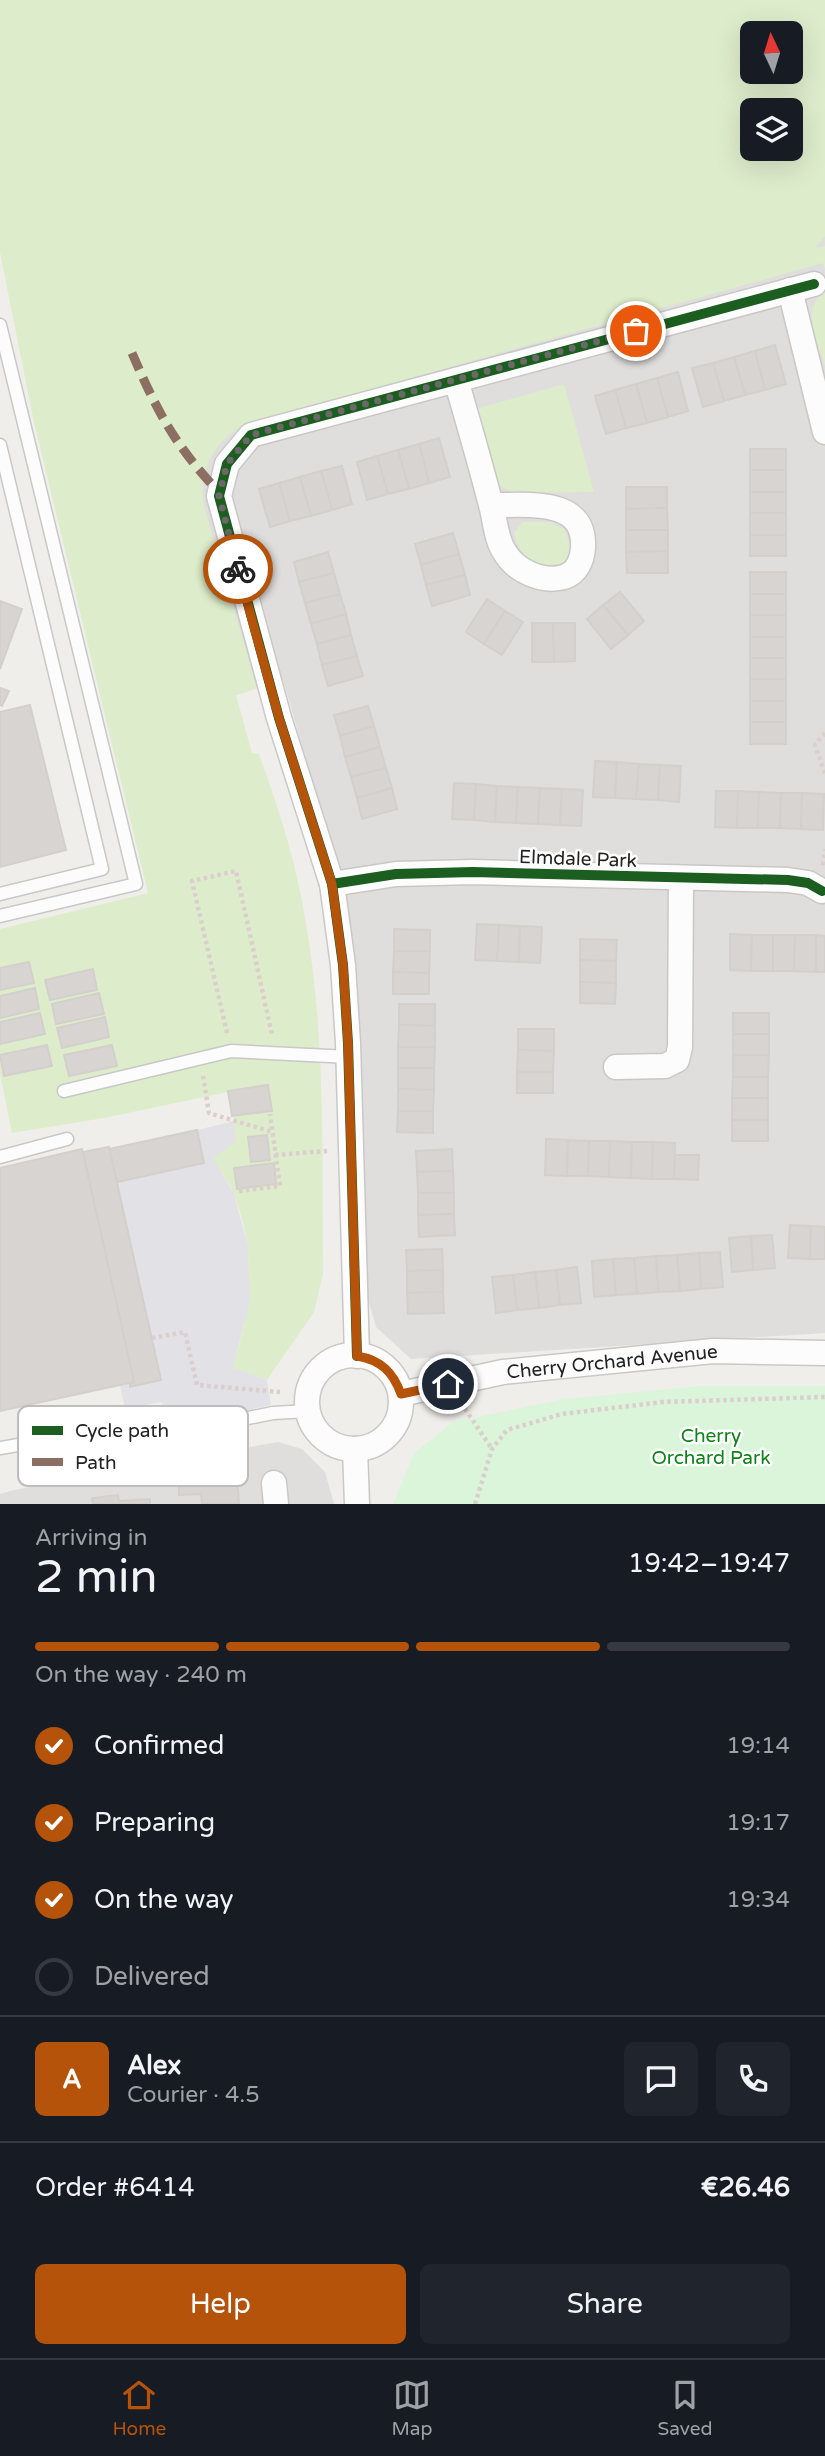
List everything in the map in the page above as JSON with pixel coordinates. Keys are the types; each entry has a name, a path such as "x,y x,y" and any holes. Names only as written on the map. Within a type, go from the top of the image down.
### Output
{"street":[{"path":"357,1356 349,1057 343,965 332,884 279,718 219,492 227,464 251,435 814,284"},
{"path":"790,290 825,432"},
{"path":"456,380 491,505"},
{"name":"Elmdale Park","path":"332,884 396,874 473,872 788,880 808,883 822,891"},
{"path":"616,1067 665,1066 677,1060 680,1047 681,879"},
{"name":"Cherry Orchard Avenue","path":"401,1394 503,1372 713,1351 825,1353"},
{"path":"345,1356 357,1356 371,1358 385,1367 395,1379 401,1394 399,1416 386,1437 376,1444 355,1449 327,1440 314,1426 308,1403 314,1378 326,1365 345,1356"},
{"path":"355,1449 357,1504"}],"lane":[{"path":"0,325 136,884 0,916"},
{"path":"0,445 102,869 0,894"},
{"path":"64,1091 230,1051 349,1057"},
{"path":"0,1157 67,1139"},
{"path":"248,1418 308,1403"},
{"path":"0,1448 18,1445"}],"path":[{"path":"825,733 815,745 825,774"},
{"path":"230,1051 192,881 236,871 272,1027 272,1053"},
{"path":"200,1058 209,1113 272,1132"},
{"path":"239,1191 280,1186 270,1114"},
{"path":"275,1155 321,1151 351,1152"},
{"path":"152,1338 185,1332 197,1384 308,1403"},
{"path":"448,1384 492,1449"},
{"path":"475,1504 492,1449 507,1430 562,1414 663,1402 825,1397"}],"shaded area":[{"path":"825,232 825,1333 411,1359 376,1327 368,1299 361,1047 356,983 320,808 283,680 236,695 101,699 208,371"},
{"path":"234,1121 236,1141 213,1158 234,1194 248,1246 250,1301 233,1368 267,1380 271,1405 248,1410 248,1406 164,1406 161,1402 124,1406 120,1385 161,1379 117,1182 204,1163 197,1130"},
{"path":"278,1442 302,1449 325,1472 334,1504 0,1504 0,1494 36,1486 248,1486 248,1447"}],"green space":[{"path":"0,0 825,0 825,236 815,248 825,246 825,269 823,263 245,424 224,440 205,472 205,510 257,688 236,695 252,753 259,754 273,794 297,876 317,1006 323,1274 314,1312 267,1380 232,1368 244,1326 249,1260 241,1216 232,1190 212,1158 234,1121 228,1092 104,1118 12,1133 0,1074 0,929 148,893 33,418 0,252"},
{"path":"825,293 825,366 812,316 817,299"},
{"path":"564,384 594,492 514,493 498,485 476,409"},
{"path":"522,522 551,522 565,530 571,548 564,563 546,565 526,556 514,533"},
{"name":"Cherry Orchard Park","path":"701,1386 825,1386 825,1504 393,1504 414,1453 453,1422 564,1399"}],"building":[{"path":"775,345 786,384 765,390 755,351"},
{"path":"755,351 765,390 745,395 734,357"},
{"path":"734,357 745,395 724,401 713,363"},
{"path":"713,363 724,401 703,407 692,368"},
{"path":"678,372 688,411 668,417 657,378"},
{"path":"657,378 668,417 647,423 636,384"},
{"path":"636,384 647,423 626,428 615,390"},
{"path":"615,390 626,428 606,434 595,396"},
{"path":"439,438 450,477 429,483 419,444"},
{"path":"419,444 429,483 409,489 398,450"},
{"path":"750,449 786,449 786,470 750,470"},
{"path":"398,450 409,489 388,494 377,456"},
{"path":"377,456 388,494 367,500 357,462"},
{"path":"342,466 352,504 332,510 321,471"},
{"path":"750,470 786,470 786,492 750,492"},
{"path":"321,471 332,510 311,516 300,477"},
{"path":"300,477 311,516 290,521 279,483"},
{"path":"279,483 290,521 270,527 259,489"},
{"path":"626,487 667,487 667,508 626,509"},
{"path":"750,492 786,492 786,513 750,513"},
{"path":"667,508 668,530 626,530 626,509"},
{"path":"750,513 786,513 786,535 750,535"},
{"path":"626,530 668,530 668,551 626,552"},
{"path":"453,533 459,554 421,565 415,544"},
{"path":"750,535 786,535 786,556 750,556"},
{"path":"668,551 668,573 627,573 626,552"},
{"path":"328,552 334,573 299,582 294,562"},
{"path":"459,554 465,575 426,585 421,565"},
{"path":"750,572 786,572 786,594 750,594"},
{"path":"334,573 340,594 305,603 299,582"},
{"path":"465,575 470,595 432,606 426,585"},
{"path":"620,592 644,621 628,635 603,605"},
{"path":"340,594 346,614 311,624 305,603"},
{"path":"750,594 786,594 786,615 750,615"},
{"path":"487,599 505,611 484,644 466,632"},
{"path":"0,601 22,609 0,669"},
{"path":"603,605 628,635 611,649 587,619"},
{"path":"505,611 523,622 502,655 484,644"},
{"path":"346,614 351,635 317,644 311,624"},
{"path":"750,615 786,615 786,637 750,637"},
{"path":"532,623 553,623 554,662 532,662"},
{"path":"553,623 575,623 575,661 554,662"},
{"path":"351,635 357,656 322,665 317,644"},
{"path":"750,637 786,637 786,658 750,658"},
{"path":"357,656 363,676 328,686 322,665"},
{"path":"750,658 786,658 786,679 750,679"},
{"path":"750,679 786,679 786,701 750,701"},
{"path":"0,688 9,691 2,706 0,705"},
{"path":"750,701 786,701 786,722 750,722"},
{"path":"30,705 66,850 0,867 0,712"},
{"path":"368,706 374,726 340,736 334,715"},
{"path":"750,722 786,722 786,744 750,744"},
{"path":"374,726 380,747 345,757 340,736"},
{"path":"380,747 386,768 351,777 345,757"},
{"path":"595,761 617,762 615,798 593,797"},
{"path":"617,762 639,764 636,799 615,798"},
{"path":"639,764 660,765 658,800 636,799"},
{"path":"660,765 681,766 679,802 658,800"},
{"path":"386,768 392,788 357,798 351,777"},
{"path":"454,783 476,784 474,820 452,819"},
{"path":"476,784 497,786 495,822 474,820"},
{"path":"497,786 518,787 516,823 495,822"},
{"path":"518,787 540,788 538,824 516,823"},
{"path":"392,788 397,809 362,819 357,798"},
{"path":"540,788 562,789 560,825 538,824"},
{"path":"562,789 583,790 581,826 560,825"},
{"path":"716,791 738,791 737,828 715,827"},
{"path":"738,791 759,792 758,828 737,828"},
{"path":"759,792 781,793 780,828 758,828"},
{"path":"781,793 802,793 801,829 780,828"},
{"path":"802,793 824,794 823,830 801,829"},
{"path":"477,924 499,925 497,961 475,960"},
{"path":"499,925 520,926 519,962 497,961"},
{"path":"520,926 542,927 540,963 519,962"},
{"path":"394,929 430,930 430,951 394,951"},
{"path":"730,934 752,935 751,971 730,970"},
{"path":"752,935 773,935 773,971 751,971"},
{"path":"773,935 795,935 794,971 773,971"},
{"path":"795,935 816,935 816,972 794,971"},
{"path":"816,935 825,936 825,972 816,972"},
{"path":"580,939 617,940 616,961 580,960"},
{"path":"394,951 430,951 429,973 393,972"},
{"path":"580,960 616,961 616,983 580,982"},
{"path":"29,962 34,983 0,990 0,968"},
{"path":"93,969 97,990 50,1000 45,980"},
{"path":"393,972 429,973 429,994 393,994"},
{"path":"580,982 616,983 615,1004 580,1003"},
{"path":"35,988 39,1009 0,1018 0,996"},
{"path":"99,993 104,1014 56,1024 52,1004"},
{"path":"399,1004 435,1004 435,1026 399,1025"},
{"path":"40,1013 45,1034 0,1044 0,1022"},
{"path":"733,1013 769,1013 769,1034 733,1034"},
{"path":"105,1017 109,1037 62,1048 57,1028"},
{"path":"399,1025 435,1026 435,1047 398,1047"},
{"path":"518,1029 554,1029 554,1051 518,1050"},
{"path":"733,1034 769,1034 769,1055 733,1055"},
{"path":"47,1045 52,1066 4,1076 0,1055"},
{"path":"112,1045 117,1066 69,1076 64,1055"},
{"path":"398,1047 435,1047 434,1068 398,1068"},
{"path":"518,1050 554,1051 553,1072 517,1072"},
{"path":"733,1055 769,1055 768,1077 733,1077"},
{"path":"398,1068 434,1068 434,1090 398,1089"},
{"path":"517,1072 553,1072 553,1093 517,1093"},
{"path":"733,1077 768,1077 768,1098 732,1098"},
{"path":"268,1085 272,1111 232,1116 228,1091"},
{"path":"398,1089 434,1090 433,1111 398,1111"},
{"path":"732,1098 768,1098 768,1120 732,1120"},
{"path":"398,1111 433,1111 433,1133 397,1132"},
{"path":"732,1120 768,1120 768,1141 732,1141"},
{"path":"197,1130 204,1163 117,1182 109,1149"},
{"path":"267,1135 270,1160 251,1162 248,1137"},
{"path":"546,1139 568,1140 567,1176 545,1175"},
{"path":"568,1140 589,1141 588,1176 567,1176"},
{"path":"589,1141 610,1141 609,1177 588,1176"},
{"path":"610,1141 632,1142 631,1178 609,1177"},
{"path":"632,1142 653,1142 652,1179 631,1178"},
{"path":"653,1142 675,1143 674,1179 652,1179"},
{"path":"109,1147 161,1380 130,1387 130,1383 134,1382 83,1152"},
{"path":"82,1149 134,1382 0,1411 0,1168"},
{"path":"452,1149 453,1171 417,1172 416,1151"},
{"path":"675,1155 699,1155 698,1180 674,1179"},
{"path":"274,1163 276,1184 237,1189 234,1168"},
{"path":"453,1171 454,1193 418,1193 417,1172"},
{"path":"418,1193 454,1193 454,1214 418,1215"},
{"path":"454,1214 455,1235 419,1237 418,1215"},
{"path":"790,1225 811,1226 810,1259 788,1258"},
{"path":"811,1226 825,1227 825,1259 810,1259"},
{"path":"772,1235 775,1268 753,1270 751,1236"},
{"path":"751,1236 753,1270 732,1272 729,1238"},
{"path":"442,1249 443,1270 407,1271 406,1250"},
{"path":"720,1252 723,1287 701,1289 699,1253"},
{"path":"699,1253 701,1289 680,1291 677,1255"},
{"path":"677,1255 680,1291 658,1292 656,1256"},
{"path":"656,1256 658,1292 637,1294 634,1258"},
{"path":"634,1258 637,1294 616,1295 613,1259"},
{"path":"613,1259 616,1295 594,1297 592,1261"},
{"path":"577,1267 581,1303 560,1305 556,1270"},
{"path":"443,1270 443,1292 407,1293 407,1271"},
{"path":"556,1270 560,1305 539,1308 535,1272"},
{"path":"535,1272 539,1308 517,1310 513,1275"},
{"path":"513,1275 517,1310 496,1313 492,1277"},
{"path":"443,1292 444,1313 408,1314 407,1293"},
{"path":"179,1486 238,1486 239,1504 202,1504 201,1494 179,1495"},
{"path":"118,1495 119,1501 150,1499 150,1504 93,1504 92,1498"}],"marked path":[{"path":"132,353 168,427 190,459 219,492"}],"cycle path":[{"path":"357,1356 348,1043 343,965 332,884 279,718 219,496 227,464 251,435 814,284"},
{"path":"332,884 396,874 473,872 788,880 808,883 822,891"}],"way so far":[{"path":"238,569 219,496 227,464 251,435 636,331"}],"route":[{"path":"238,569 279,718 332,884 343,965 348,1043 354,1327 357,1356 371,1358 385,1367 395,1379 401,1394 448,1384"}]}
